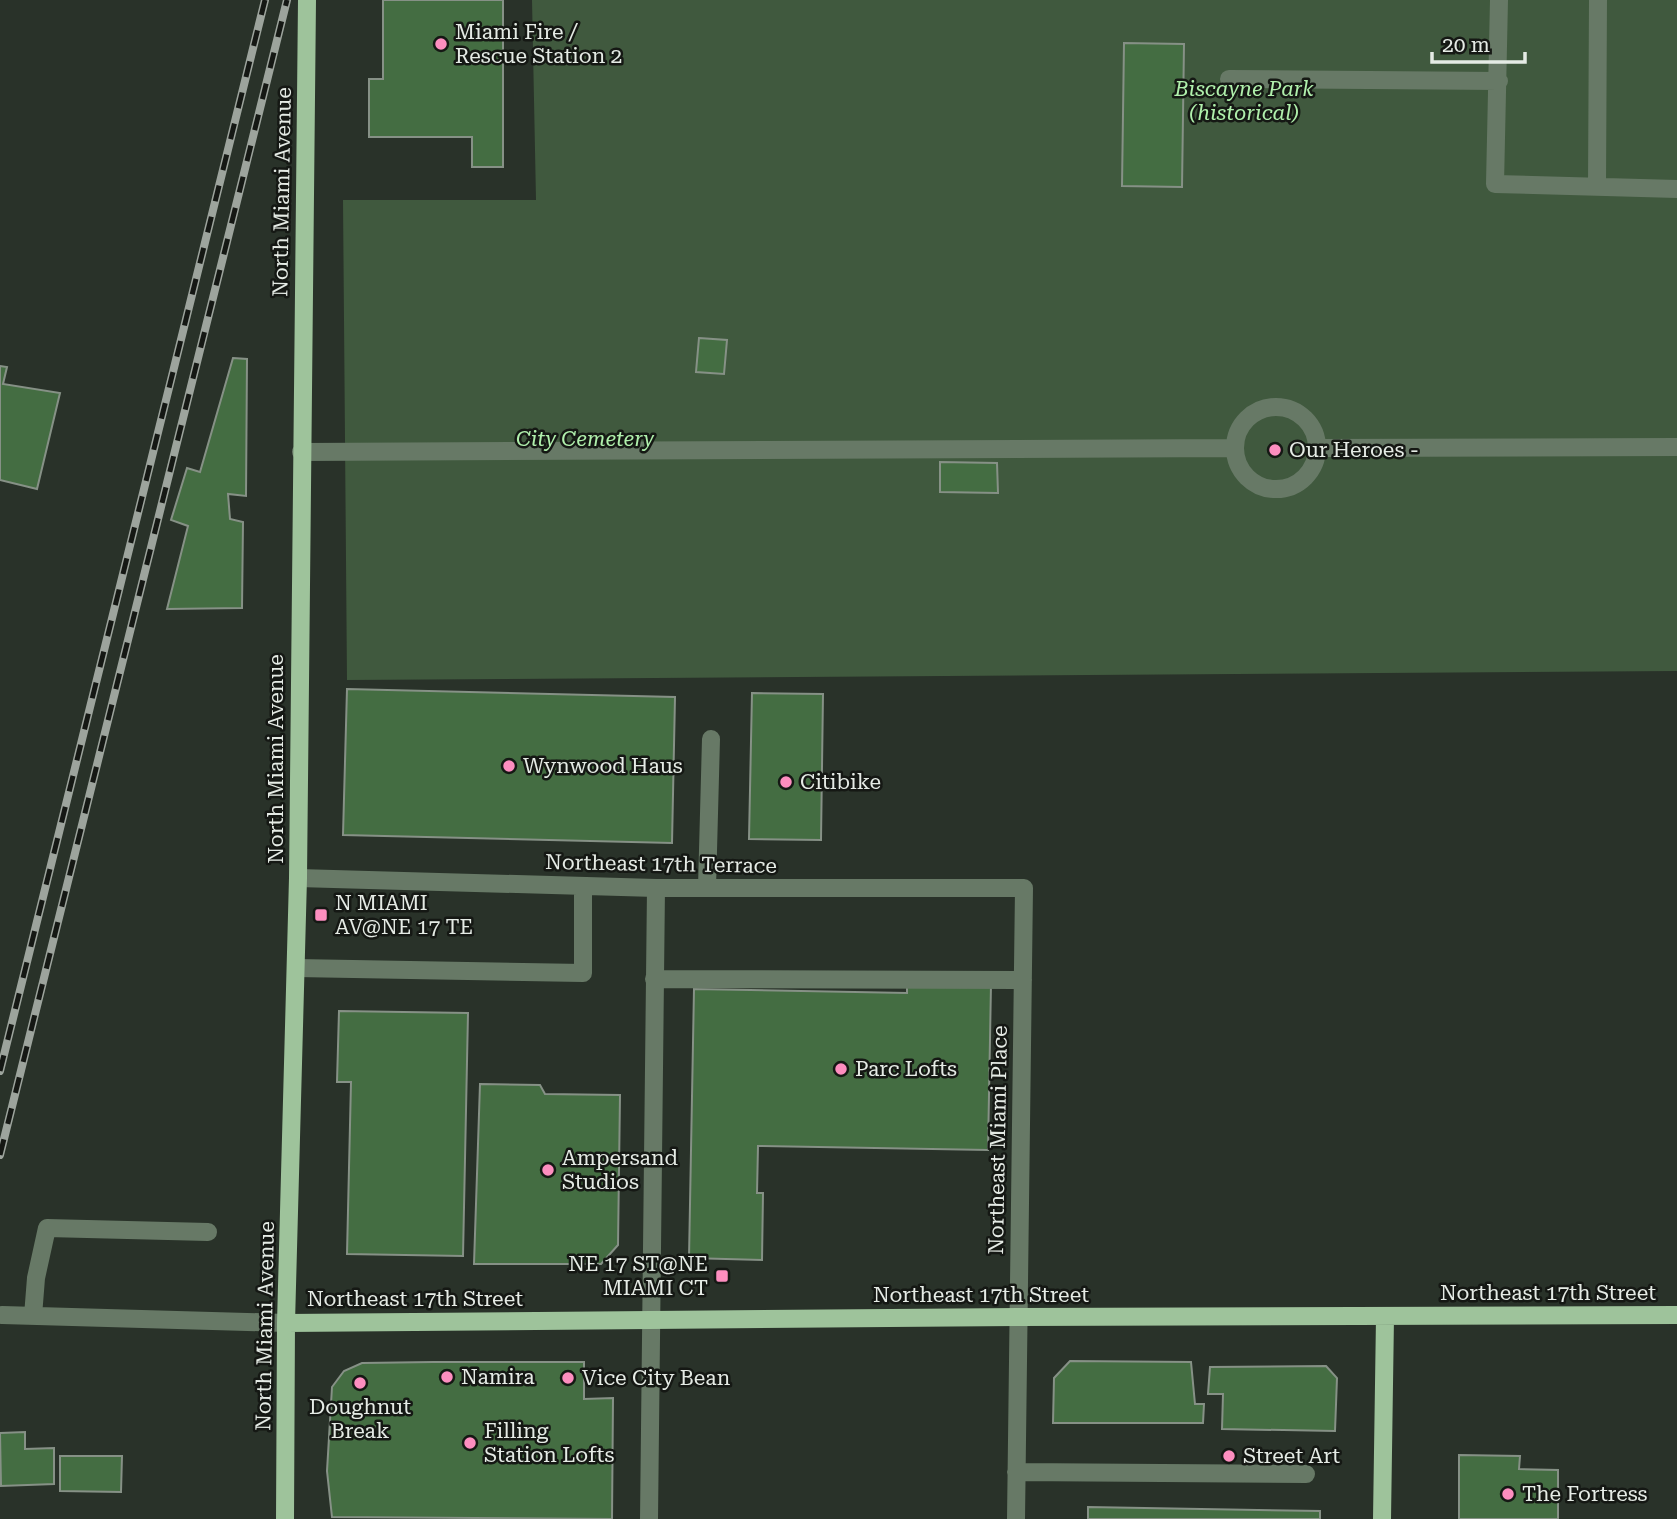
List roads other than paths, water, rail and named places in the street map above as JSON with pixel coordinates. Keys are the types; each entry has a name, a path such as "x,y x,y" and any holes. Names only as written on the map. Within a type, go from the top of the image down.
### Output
{"main road":[{"name":"North Miami Avenue","path":"285,1519 286,1322 298,878 307,0"},
{"name":"Northeast 17th Street","path":"286,1322 1677,1315"},
{"path":"1382,1519 1385,1317"}],"street":[{"path":"1499,0 1495,184 1677,189"},
{"path":"1597,186 1598,0"},
{"path":"1229,79 1499,81"},
{"path":"1275,407 1300,414 1310,423 1317,448 1315,462 1308,475 1297,484 1283,489 1269,489 1255,484 1244,475 1237,463 1234,449 1236,436 1251,415 1275,407"},
{"path":"1317,448 1677,447"},
{"path":"301,452 1234,449"},
{"path":"707,888 712,739"},
{"name":"Northeast 17th Terrace","path":"298,878 656,888 1024,888"},
{"path":"296,968 583,972 583,886"},
{"path":"649,1519 656,888"},
{"name":"Northeast Miami Place","path":"1016,1519 1024,888"},
{"path":"654,979 1023,980"},
{"path":"33,1316 36,1278 47,1228 208,1233"},
{"path":"2,1315 286,1322"},
{"path":"1016,1472 1306,1474"}],"railway":[{"path":"0,1071 265,0"},
{"path":"0,1155 287,0"}],"place":[{"name":"Miami Fire / Rescue Station 2","path":"441,44"},
{"name":"Our Heroes -","path":"1275,450"},
{"name":"Wynwood Haus","path":"509,766"},
{"name":"Citibike","path":"786,782"},
{"name":"N MIAMI AV@NE 17 TE","path":"321,915"},
{"name":"Parc Lofts","path":"841,1069"},
{"name":"Ampersand Studios","path":"548,1170"},
{"name":"NE 17 ST@NE MIAMI CT","path":"722,1276"},
{"name":"Namira","path":"447,1377"},
{"name":"Vice City Bean","path":"568,1378"},
{"name":"Doughnut Break","path":"360,1383"},
{"name":"Filling Station Lofts","path":"470,1443"},
{"name":"Street Art","path":"1229,1456"},
{"name":"The Fortress","path":"1508,1494"}],"park label":[{"name":"Biscayne Park (historical)","path":"1244,101"},
{"name":"City Cemetery","path":"585,439"}]}
